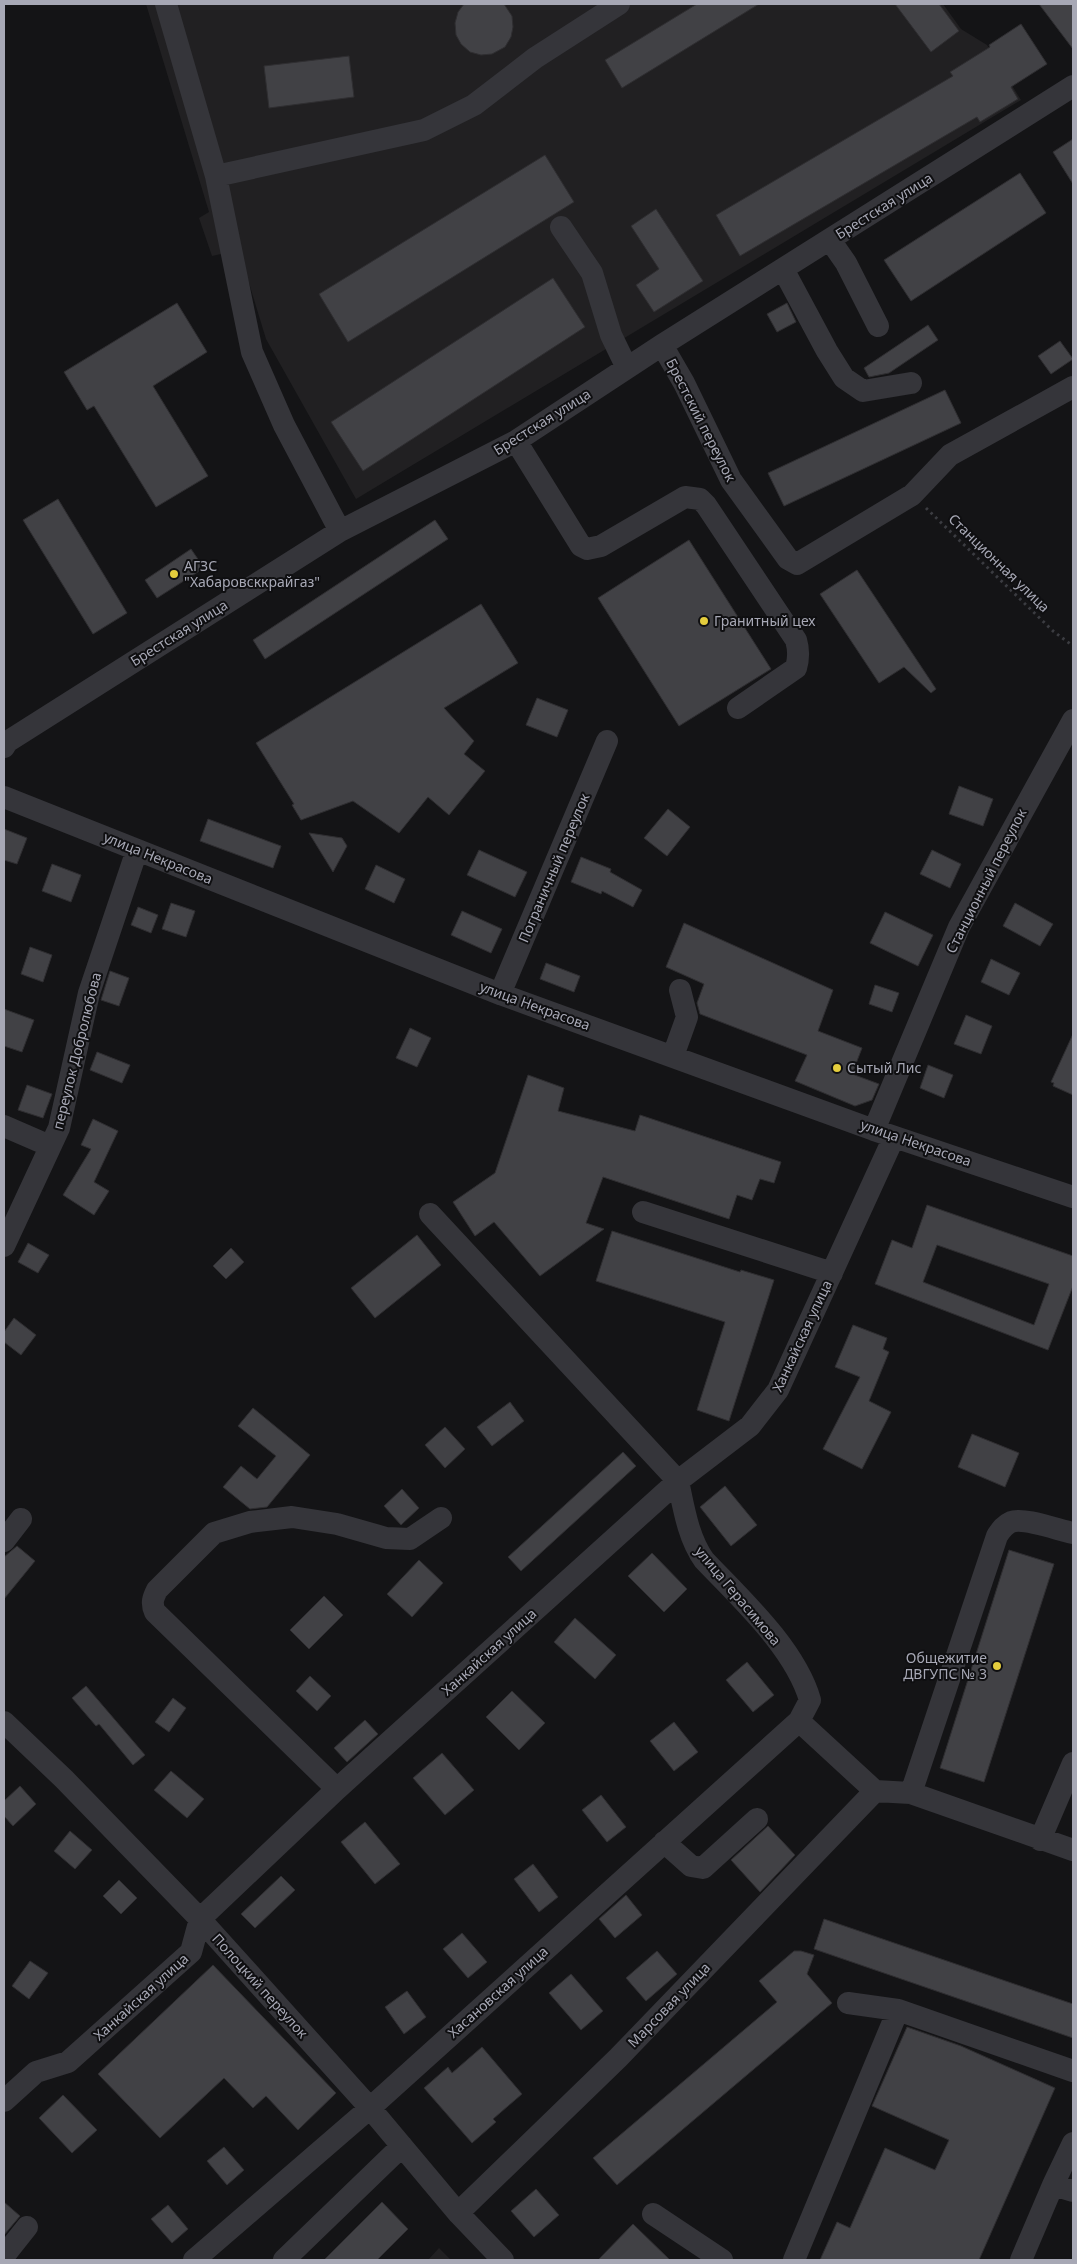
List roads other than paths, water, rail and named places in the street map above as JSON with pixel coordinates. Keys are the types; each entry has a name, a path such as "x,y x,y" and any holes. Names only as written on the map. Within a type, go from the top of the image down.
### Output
{"street":[{"path":"166,4 216,176 252,352 284,425 340,531"},
{"path":"216,176 424,130 474,105 535,58 620,4"},
{"name":"Брестская улица","path":"4,747 7,742 340,531 516,442 662,345 1072,90"},
{"path":"561,227 592,273 611,335 627,368"},
{"path":"830,240 846,263 878,326"},
{"path":"783,269 827,351 844,378 862,391 910,383"},
{"name":"Брестский переулок","path":"662,345 684,382 731,480 791,562 797,564 912,495 950,455 1073,387"},
{"path":"516,442 581,546 587,549 601,546 685,497 700,499 706,505 796,640 799,648 799,659 796,668 738,708"},
{"name":"Станционный переулок","path":"884,1133 959,927 1065,755 1073,720"},
{"name":"Пограничный переулок","path":"500,994 607,741"},
{"name":"улица Некрасова","path":"4,797 500,994 884,1133 1073,1197"},
{"name":"переулок Добролюбова","path":"4,1246 59,1128 89,993 137,850"},
{"path":"673,1056 687,1017 680,990"},
{"path":"4,1126 50,1146"},
{"name":"Ханкайская улица","path":"4,2101 36,2072 68,2062 191,1952 200,1919 337,1789 678,1482 750,1426 766,1408 778,1390 832,1273 884,1133"},
{"path":"642,1212 832,1273"},
{"path":"430,1214 678,1482"},
{"name":"улица Герасимова","path":"678,1482 691,1538 696,1549 768,1628 805,1685 810,1700 799,1721"},
{"path":"337,1789 155,1612 152,1606 153,1598 157,1590 214,1534 250,1522 292,1517 337,1524 386,1538 410,1539 441,1518"},
{"path":"4,1541 21,1518"},
{"path":"911,1793 996,1536 1003,1526 1012,1522 1024,1522 1073,1533"},
{"path":"799,1721 875,1791 911,1793 1040,1840 1073,1850"},
{"name":"Хасановская улица","path":"194,2260 370,2108 799,1721"},
{"name":"Полоцкий переулок","path":"4,1722 64,1779 200,1919 370,2108 458,2213 503,2260"},
{"path":"1040,1840 1073,1763"},
{"name":"Марсовая улица","path":"458,2213 618,2058 875,1791"},
{"path":"664,1842 691,1866 703,1868 757,1819"},
{"path":"848,2003 898,2010 1073,2070"},
{"path":"794,2260 898,2010"},
{"path":"1022,2260 1063,2188 1073,2143"},
{"path":"284,2260 402,2146"},
{"path":"653,2214 722,2260"},
{"path":"4,2256 26,2227"}],"place":[{"name":"АГЗС \"Хабаровсккрайгаз\"","path":"174,574"},
{"name":"Гранитный цех","path":"704,621"},
{"name":"Сытый Лис","path":"837,1068"},
{"name":"Общежитие ДВГУПС № 3","path":"997,1666"}]}
